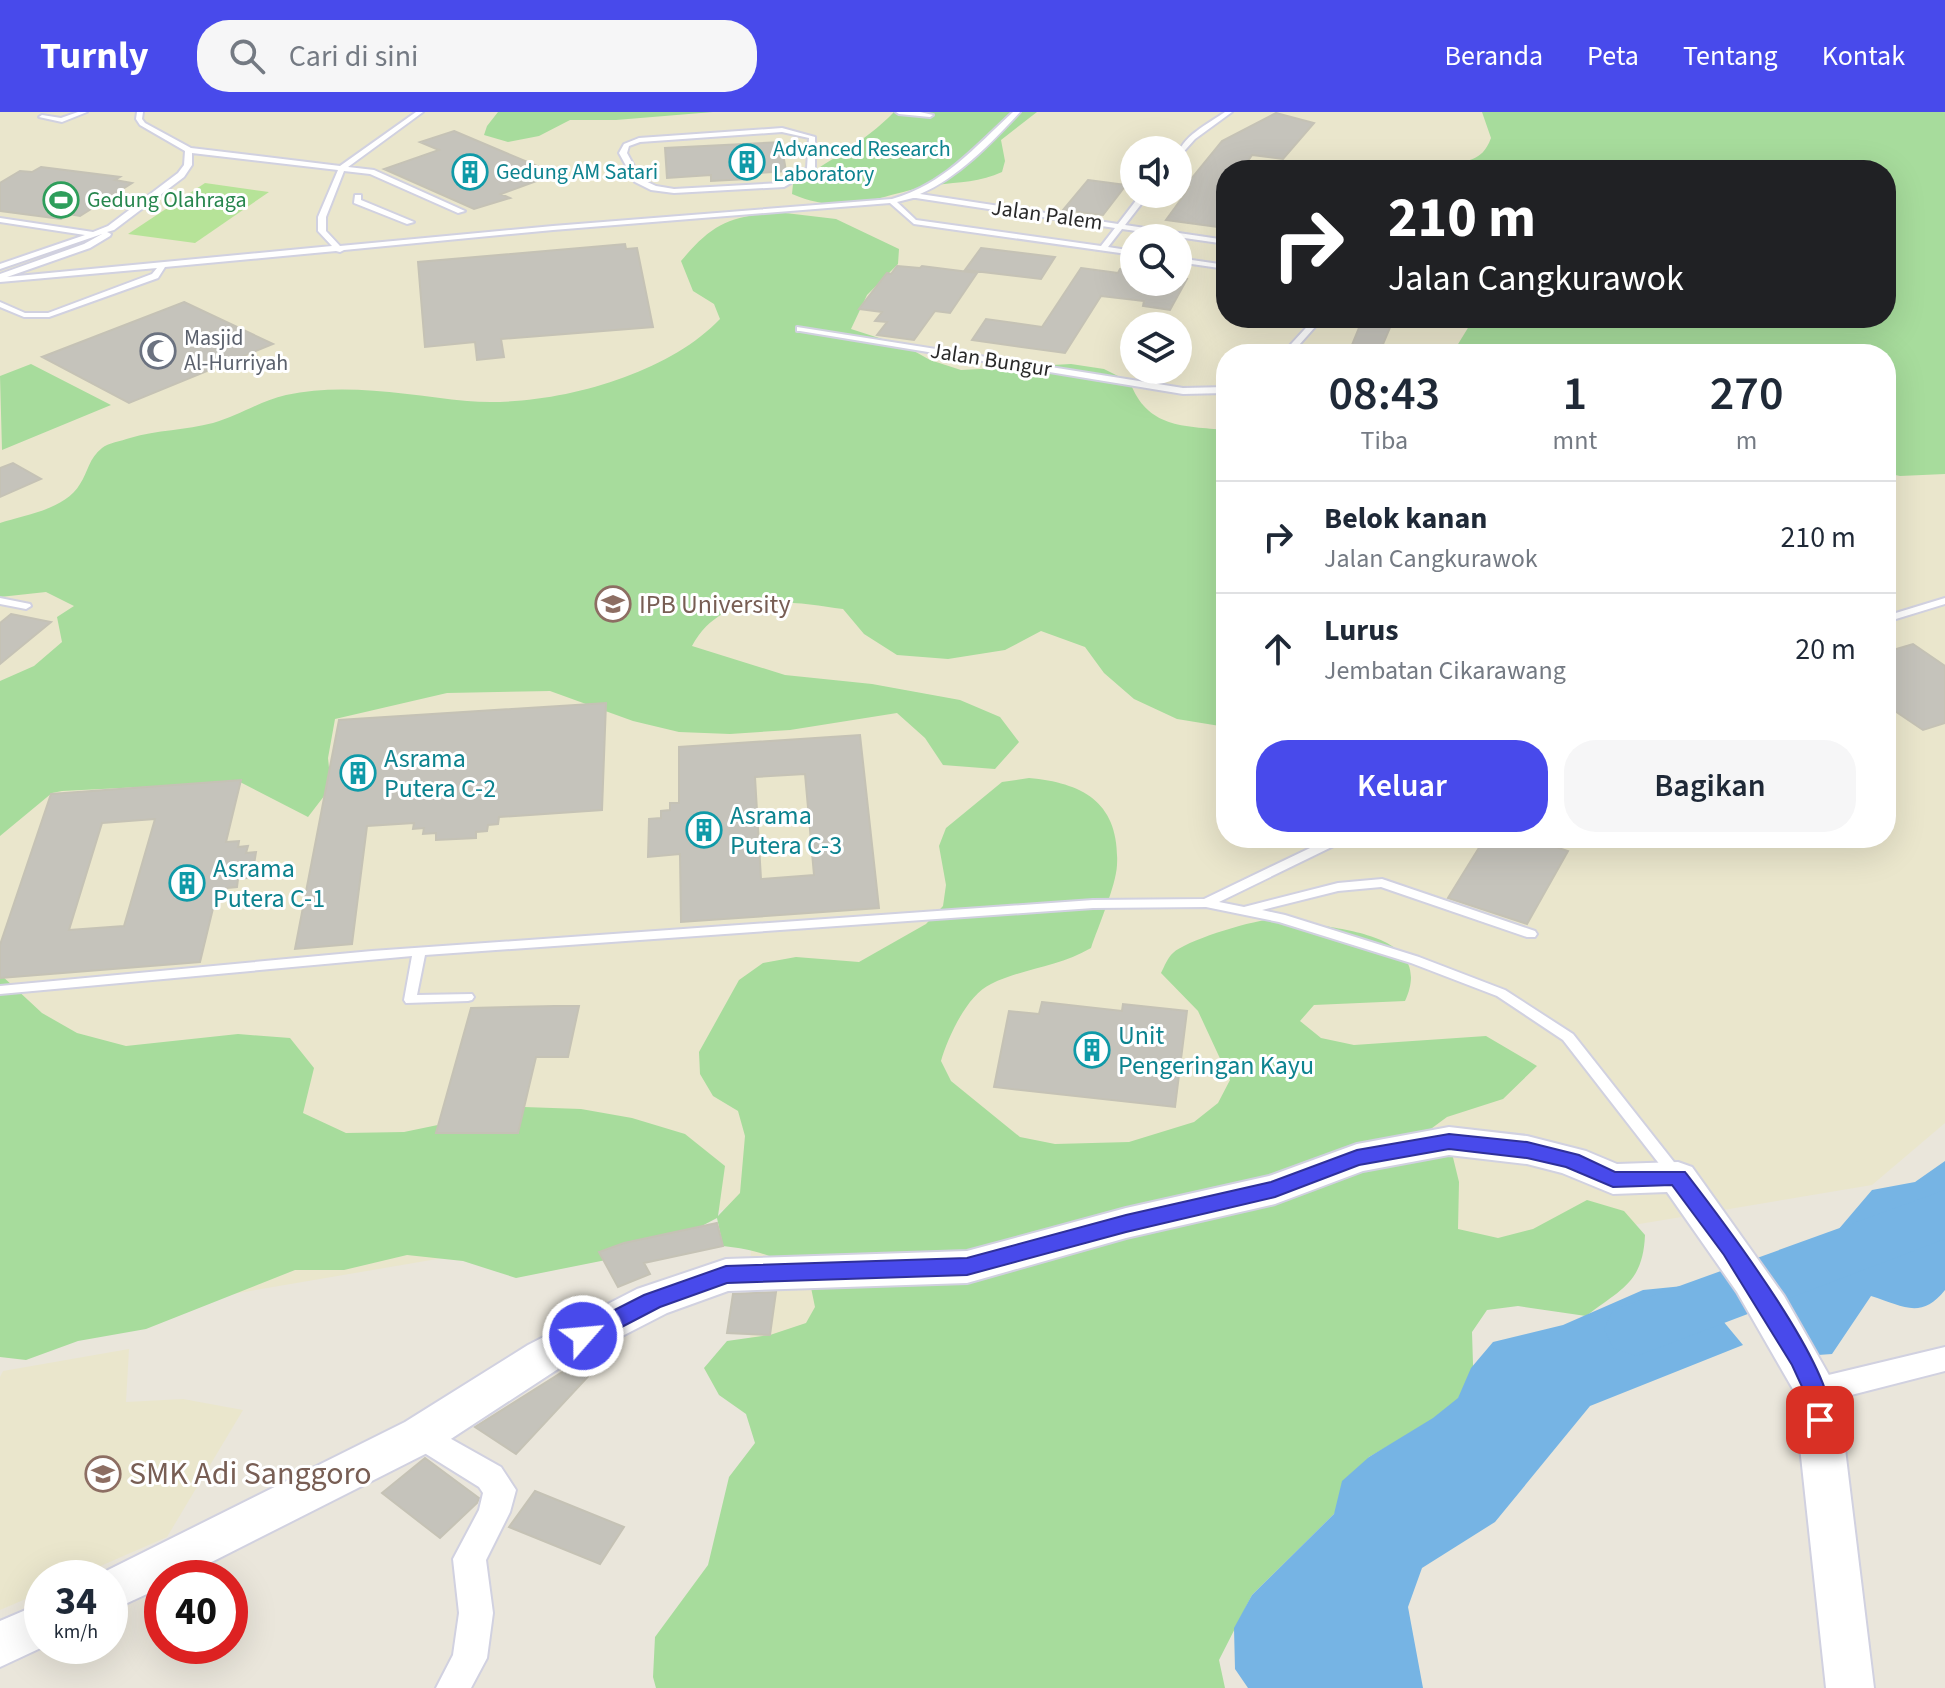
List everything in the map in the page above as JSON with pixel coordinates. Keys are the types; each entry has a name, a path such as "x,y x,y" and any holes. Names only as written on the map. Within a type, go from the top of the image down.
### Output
{"street":[{"path":"128,1581 421,1435 543,1357 652,1301 726,1275 967,1267 1126,1223 1275,1189 1357,1158 1449,1141 1527,1150 1572,1161 1613,1179 1678,1177 1731,1249 1808,1375 1838,1564 1850,1688"},
{"path":"1808,1375 1945,1359"},
{"path":"421,1435 490,1477 500,1490 494,1512 469,1559 476,1613 470,1658 453,1688"},
{"path":"0,1645 24,1633"}],"lane":[{"path":"36,126 50,112"},
{"path":"42,117 62,120 84,112"},
{"path":"140,112 142,124 189,150 378,174 461,211"},
{"path":"340,250 322,231 322,217 342,168 420,112"},
{"path":"899,112 930,115"},
{"path":"0,278 67,276 711,215 892,201 916,196 940,183 1017,112"},
{"path":"1192,139 1229,112"},
{"path":"782,130 812,137 811,169 800,178 784,185 746,187 674,191 654,188 638,180 623,153 626,145 639,140 782,130"},
{"path":"0,278 100,236 181,175 188,165 189,150"},
{"path":"746,187 751,212"},
{"path":"709,189 711,215"},
{"name":"Jalan Palem","path":"916,196 1216,240"},
{"path":"358,197 357,201 410,222"},
{"name":"Jalan Palem","path":"892,201 914,222 1120,251"},
{"path":"1103,248 1133,208"},
{"path":"0,220 100,236"},
{"path":"0,267 100,236"},
{"path":"53,258 67,276"},
{"path":"1192,262 1216,266"},
{"path":"0,304 24,315 49,315 155,276 161,267"},
{"path":"1295,344 1310,328"},
{"name":"Jalan Bungur","path":"800,329 1183,391 1216,390"},
{"path":"0,601 26,606"},
{"path":"1896,616 1945,601"},
{"path":"1206,903 1319,848"},
{"path":"1244,910 1338,887 1382,883 1531,934"},
{"path":"0,990 419,952 1093,904 1206,903 1281,918 1415,960 1501,993 1568,1037 1678,1177"},
{"path":"419,952 410,1000 468,997"}],"shaded area":[{"name":"IPB University","path":"0,112 1945,112 1945,1123 1872,1185 750,1373 751,1205 0,1334"},
{"name":"SMK Adi Sanggoro","path":"129,1349 126,1402 183,1399 243,1410 167,1537 114,1560 24,1560 24,1600 0,1610 0,1377 3,1371"}],"green space":[{"path":"498,112 713,112 616,120 570,120 539,136 508,142 484,135"},
{"path":"894,112 1037,112 1001,140 1005,161 1002,172 994,175 847,204 812,201 792,194 793,184 858,142"},
{"path":"1482,112 1945,112 1945,474 1896,475 1896,344 1458,344 1468,328 1896,328 1896,160 1469,160 1483,152 1491,138"},
{"path":"205,183 269,192 195,243 128,234"},
{"path":"777,212 836,219 899,249 898,264 867,295 851,329 907,347 930,360 961,370 1071,364 1104,369 1120,377 1120,384 1131,384 1146,408 1168,422 1216,429 1216,725 1177,719 1134,699 1104,673 1085,647 1041,631 1005,650 948,659 897,655 864,634 843,609 801,603 758,603 721,615 705,628 692,646 785,675 872,684 960,700 1000,717 1019,742 995,769 943,765 925,738 897,713 790,730 730,734 679,732 633,721 550,691 447,693 335,719 328,758 331,787 308,817 240,782 62,791 52,793 0,836 0,681 34,666 62,642 57,617 74,606 46,592 0,597 0,523 44,510 65,500 80,484 94,456 108,445 140,435 213,423 286,395 354,390 498,402 567,394 636,373 696,340 720,319 714,304 693,291 681,261 702,238 733,220"},
{"path":"31,364 111,405 2,450 0,376"},
{"path":"1029,778 1066,785 1095,800 1112,826 1117,865 1091,948 982,989 966,1007 944,1051 941,1061 951,1081 1020,1137 1055,1144 1129,1142 1194,1122 1218,1103 1230,1080 1198,1011 1161,973 1171,955 1194,941 1243,925 1288,919 1375,938 1402,954 1409,966 1411,982 1405,1001 1314,1005 1300,1021 1321,1038 1354,1045 1486,1036 1537,1066 1503,1099 1447,1117 1428,1131 1449,1141 1459,1182 1458,1229 1498,1238 1533,1229 1587,1200 1624,1211 1645,1235 1635,1275 1620,1291 1586,1316 1518,1306 1487,1310 1472,1332 1474,1397 1369,1457 1334,1514 1252,1595 1219,1660 1225,1688 656,1688 653,1677 655,1637 708,1565 729,1477 755,1443 746,1414 719,1395 704,1368 727,1341 770,1335 806,1323 815,1307 809,1278 768,1256 723,1246 717,1218 656,1250 516,1278 463,1261 407,1255 344,1270 295,1270 146,1329 78,1341 26,1360 0,1357 0,974 42,1013 77,1033 126,1046 238,1034 290,1038 314,1068 303,1113 346,1133 404,1132 524,1107 581,1109 632,1118 685,1134 725,1166 718,1216 740,1193 745,1136 738,1111 713,1096 700,1074 699,1052 739,980 763,963 796,957 859,962 926,924 943,906 946,885 939,846 946,828 1002,782"}],"water":[{"path":"1945,1161 1945,1290 1928,1305 1919,1308 1871,1296 1832,1354 1804,1356 1753,1269 1832,1237 1872,1190 1915,1182"},
{"path":"1693,1285 1743,1345 1590,1406 1495,1522 1422,1568 1408,1607 1423,1688 1248,1688 1235,1669 1234,1628 1252,1595 1334,1514 1342,1481 1369,1457 1433,1418 1458,1398 1471,1368 1493,1342 1563,1325 1643,1290"}],"building":[{"path":"1276,113 1314,123 1283,159 1252,155 1249,160 1216,160 1216,227 1166,220 1175,208 1192,208 1192,178 1222,141"},
{"name":"Gedung AM Satari","path":"454,131 556,174 501,194 510,198 474,209 384,169 439,150 420,142"},
{"name":"Advanced Research Laboratory","path":"781,142 786,171 746,174 747,179 711,181 711,175 667,178 665,148"},
{"name":"Gedung Olahraga","path":"41,167 120,177 115,180 132,183 80,216 69,214 61,219 0,211 0,183 20,171 32,172"},
{"path":"1088,180 1120,184 1120,193 1103,215 1063,210"},
{"path":"625,244 626,249 637,248 653,327 501,339 504,357 477,360 475,342 425,347 418,262"},
{"path":"981,248 1055,257 1041,279 965,270"},
{"path":"897,266 977,273 950,313 935,311 914,340 877,335 887,322 875,321 882,312 859,309 887,273 891,274"},
{"path":"1081,268 1118,273 1120,269 1120,296 1178,296 1170,310 1143,306 1144,301 1101,296 1065,353 972,340 986,319 1042,327"},
{"name":"Masjid Al-Hurriyah","path":"184,302 273,344 129,403 42,357"},
{"path":"1359,328 1390,328 1383,344 1352,344"},
{"path":"13,463 41,479 0,497 0,468"},
{"path":"11,614 51,622 0,664 0,623"},
{"path":"1913,644 1945,666 1945,723 1923,730 1896,712 1896,649"},
{"name":"Asrama Putera C-2","path":"606,703 602,810 499,817 498,824 488,825 487,831 476,832 476,838 436,840 436,833 423,834 424,828 413,829 414,823 367,826 352,944 295,949 339,720"},
{"name":"Asrama Putera C-3","path":"860,735 879,908 681,922 680,854 648,857 649,819 661,818 661,811 670,810 670,803 679,803 679,747","holes":["805,774 814,875 761,879 755,777"]},
{"name":"Asrama Putera C-1","path":"241,780 226,842 239,841 238,847 248,846 246,853 256,852 252,877 238,879 237,887 227,888 225,895 216,896 200,962 0,978 0,945 51,794","holes":["155,819 124,926 69,930 102,823"]},
{"path":"1479,848 1559,848 1568,851 1527,924 1448,898"},
{"name":"Unit Pengeringan Kayu","path":"1042,1002 1122,1011 1123,1004 1187,1011 1175,1107 994,1087 1009,1011 1039,1014"},
{"path":"579,1006 568,1057 536,1057 518,1133 436,1133 471,1008"},
{"path":"717,1223 723,1246 644,1263 650,1274 618,1287 599,1252 624,1243"},
{"path":"776,1292 770,1335 727,1333 733,1294"},
{"path":"580,1361 595,1369 516,1454 475,1427"},
{"path":"425,1458 479,1498 440,1538 382,1493"},
{"path":"535,1491 624,1527 600,1564 509,1527"}],"waterway":[{"path":"1637,1329 1945,1214"}],"place":[{"name":"Advanced Research Laboratory","path":"747,162"},
{"name":"Gedung AM Satari","path":"470,172"},
{"name":"Gedung Olahraga","path":"61,200"},
{"name":"Masjid Al-Hurriyah","path":"158,351"},
{"name":"IPB University","path":"613,604"},
{"name":"Asrama Putera C-2","path":"358,773"},
{"name":"Asrama Putera C-3","path":"704,830"},
{"name":"Asrama Putera C-1","path":"187,883"},
{"name":"Unit Pengeringan Kayu","path":"1092,1050"},
{"name":"SMK Adi Sanggoro","path":"103,1474"}],"route":[{"path":"583,1336 652,1301 726,1275 967,1267 1126,1223 1275,1189 1357,1158 1449,1141 1527,1150 1572,1161 1613,1179 1678,1177 1731,1249 1801,1360 1816,1391 1820,1420"}]}
